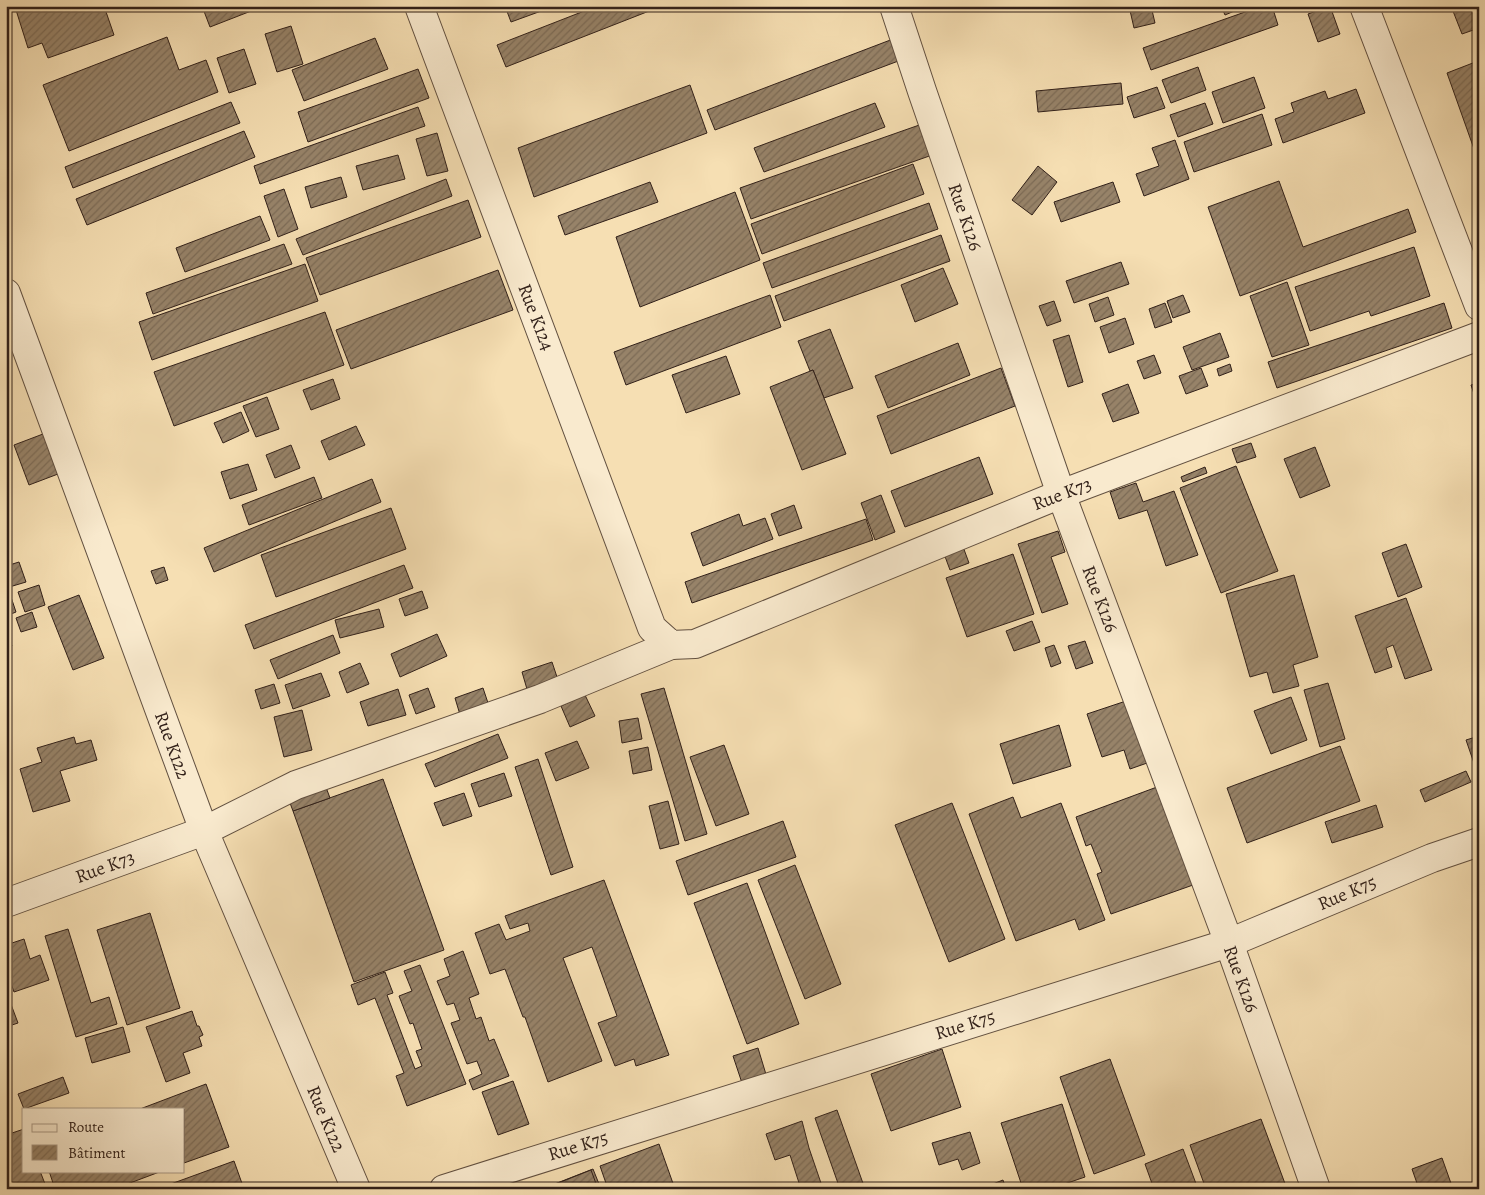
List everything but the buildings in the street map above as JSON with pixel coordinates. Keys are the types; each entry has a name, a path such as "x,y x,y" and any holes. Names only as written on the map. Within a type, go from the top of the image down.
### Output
{"street":[{"name":"Rue K124","path":"419,6 661,636"},
{"name":"Rue K126","path":"894,6 1061,494 1229,942 1316,1189"},
{"path":"1364,6 1479,306"},
{"name":"Rue K122","path":"6,293 204,831 356,1189"},
{"name":"Rue K73","path":"6,903 204,831 296,785 540,699 661,636 695,644 1061,494 1479,336"},
{"name":"Rue K75","path":"444,1189 1229,942 1432,858 1479,842"}]}
